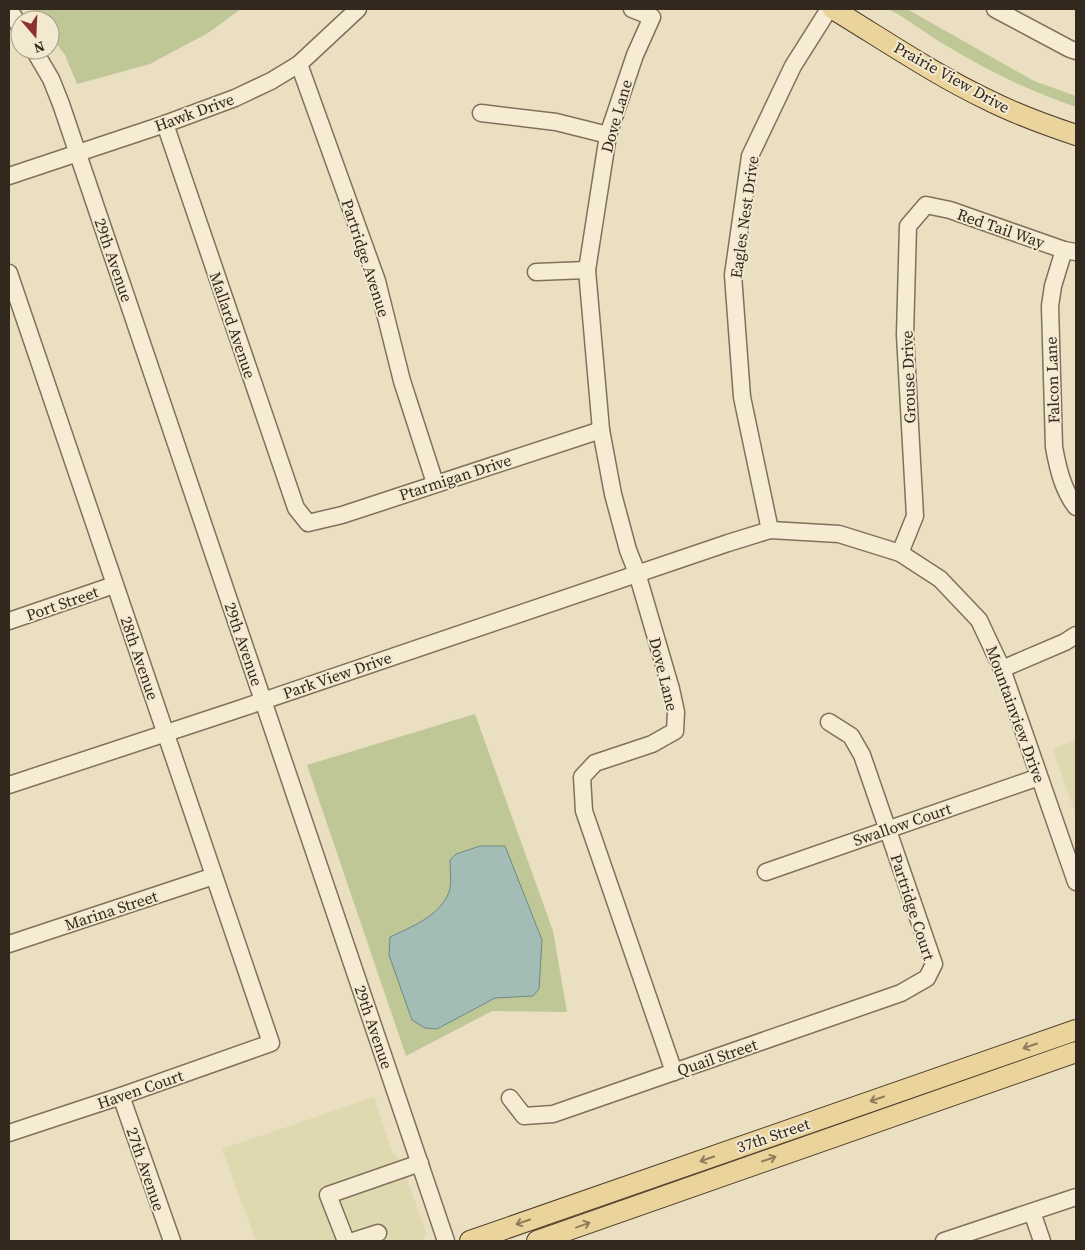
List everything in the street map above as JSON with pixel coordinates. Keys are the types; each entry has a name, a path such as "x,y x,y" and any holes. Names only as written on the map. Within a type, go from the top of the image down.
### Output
{"main road":[{"name":"Prairie View Drive","path":"834,9 946,78 987,100 1041,123 1076,135"},
{"name":"37th Street","path":"470,1241 1076,1030"},
{"name":"37th Street","path":"537,1241 1076,1052"}],"street":[{"name":"Hawk Drive","path":"9,176 165,124 234,98 271,81 299,64 358,9"},
{"name":"Dove Lane","path":"632,9 652,17 635,55 608,135 587,270 601,430 613,494 670,689 676,712 675,731 652,744 595,763 582,777 584,811 674,1072"},
{"name":"Eagles Nest Drive","path":"770,530 742,397 733,275 750,156 793,66 829,9"},
{"path":"996,9 1076,51"},
{"name":"29th Avenue","path":"40,60 61,104 446,1241"},
{"name":"Partridge Avenue","path":"299,64 377,281 402,381 435,483"},
{"path":"481,113 556,122 608,135"},
{"name":"Mallard Avenue","path":"165,124 296,508 308,523"},
{"name":"Red Tail Way","path":"926,205 950,210 1070,251"},
{"name":"Grouse Drive","path":"900,553 914,516 906,335 908,226 926,205"},
{"name":"Falcon Lane","path":"1070,251 1053,286 1050,306 1054,447 1058,470 1068,497 1076,507"},
{"path":"536,272 587,270"},
{"name":"28th Avenue","path":"9,272 271,1043"},
{"name":"Ptarmigan Drive","path":"308,523 342,515 601,430"},
{"name":"Mountainview Drive","path":"637,573 770,530 840,534 900,553 940,579 979,620 1002,668 1076,882"},
{"name":"Park View Drive","path":"9,785 637,573"},
{"name":"Port Street","path":"9,621 114,585"},
{"path":"1002,668 1065,642 1076,635"},
{"name":"Partridge Court","path":"829,722 851,736 862,755 934,964 927,978"},
{"name":"Swallow Court","path":"766,872 1039,777"},
{"name":"Marina Street","path":"9,944 214,876"},
{"name":"Quail Street","path":"510,1098 524,1116 553,1114 901,993 927,978"},
{"name":"Haven Court","path":"9,1133 271,1043"},
{"name":"27th Avenue","path":"121,1096 172,1241"},
{"path":"346,1241 328,1195 420,1163"},
{"path":"944,1241 1076,1197"},
{"path":"1032,1212 1042,1241"},
{"path":"353,1241 378,1233"}],"shaded area":[{"path":"1076,740 1076,816 1053,749"},
{"path":"374,1097 392,1152 400,1159 426,1233 422,1241 256,1241 222,1149"}],"green space":[{"path":"241,9 208,33 150,64 77,84 65,55 60,48 60,10 33,10"},
{"path":"888,9 907,9 1034,81 1076,96 1076,107 1026,88 994,72 940,42"},
{"path":"475,714 553,931 567,1012 492,1011 406,1056 307,765"}],"water":[{"path":"480,846 505,846 542,940 539,989 533,996 495,998 437,1029 425,1028 412,1020 389,955 390,937 424,920 439,908 450,888 450,860 456,854"}]}
